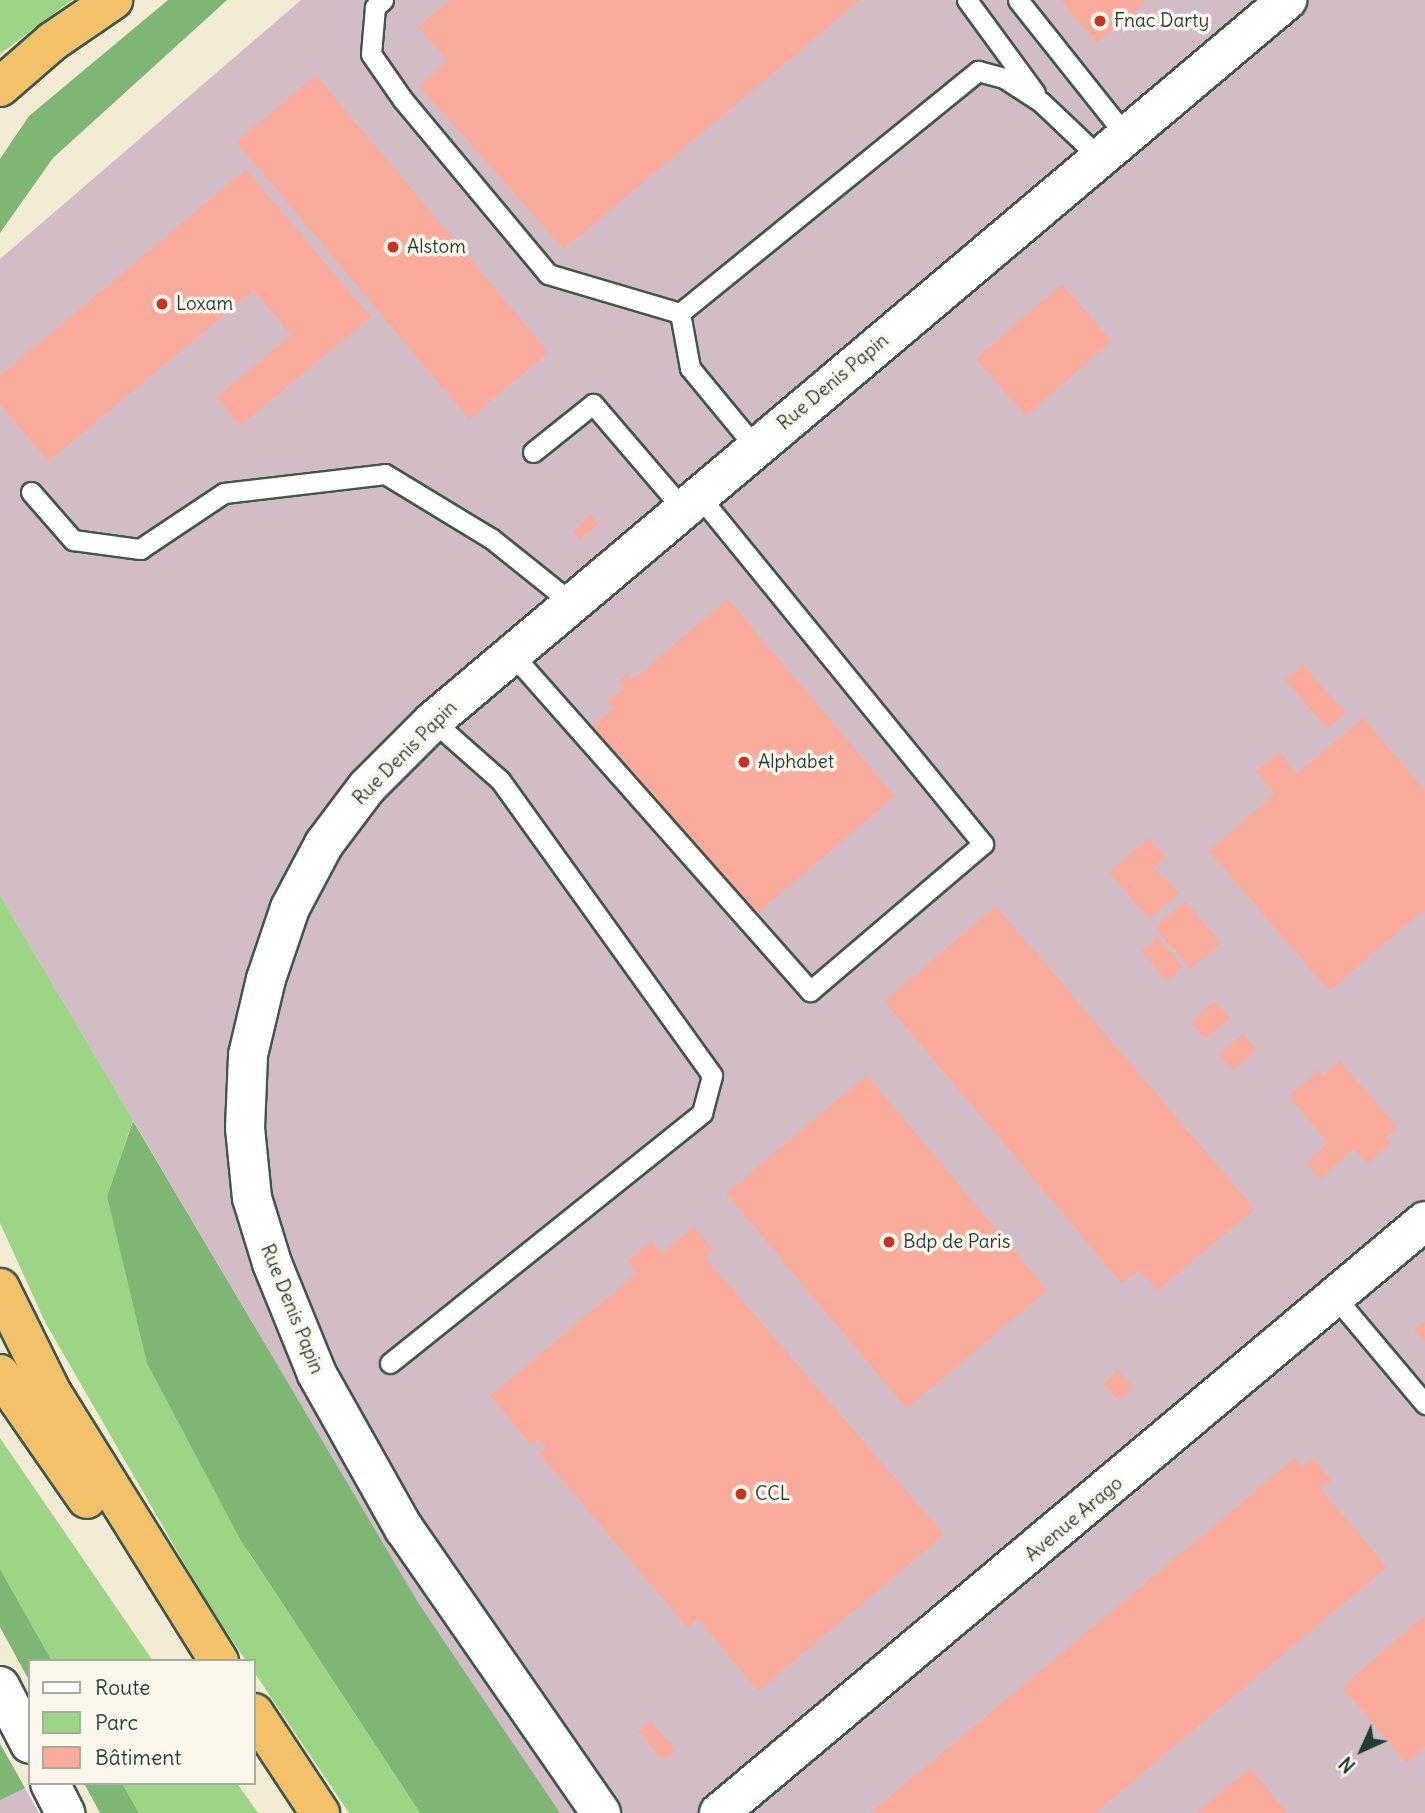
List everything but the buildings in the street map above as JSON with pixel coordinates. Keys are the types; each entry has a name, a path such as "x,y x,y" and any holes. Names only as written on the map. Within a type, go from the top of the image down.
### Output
{"highway":[{"path":"0,87 53,41 113,0"},
{"path":"0,1288 84,1449 218,1659"},
{"path":"0,1374 197,1659"},
{"path":"256,1716 320,1813"},
{"path":"256,1748 299,1813"}],"street":[{"name":"Rue Denis Papin","path":"601,1813 404,1529 317,1374 272,1263 252,1198 246,1128 248,1055 266,979 290,908 324,844 360,796 433,721 1287,0"},
{"name":"Avenue Arago","path":"719,1813 1425,1221"},
{"path":"0,1686 28,1740"},
{"path":"51,1785 65,1813"}],"lane":[{"path":"383,0 375,7 371,54 403,100 548,274 680,313"},
{"path":"967,0 1041,102"},
{"path":"1018,0 1113,147"},
{"path":"680,313 978,71 1004,78 1113,147"},
{"path":"680,313 690,368 756,448"},
{"path":"512,654 810,991 983,844 691,503 593,404 534,452"},
{"path":"31,492 72,540 140,549 224,493 385,474 492,539 572,603"},
{"path":"390,1363 702,1113 712,1074 500,780 433,721"},
{"path":"1335,1297 1425,1404"}],"shaded area":[{"path":"301,0 1425,0 1425,1813 542,1813 0,895 0,259"},
{"path":"0,1744 25,1788 39,1813 0,1813"}],"green space":[{"path":"0,0 72,0 0,54"},
{"path":"168,0 227,0 53,158 0,233 0,159 29,116"},
{"path":"0,895 133,1120 107,1196 249,1553 420,1813 349,1813 256,1675 256,1659 245,1659 206,1601 45,1322 0,1223"},
{"path":"133,1121 419,1604 560,1813 420,1813 240,1539 147,1363 107,1196"},
{"path":"0,1438 152,1659 51,1659 0,1569"},
{"path":"0,1569 51,1659 28,1659 28,1678 0,1627"},
{"path":"0,1744 25,1788 0,1800"},
{"path":"85,1785 123,1785 139,1813 100,1813"},
{"path":"123,1785 238,1785 258,1813 139,1813"}],"place":[{"name":"Fnac Darty","path":"1100,21"},
{"name":"Alstom","path":"393,247"},
{"name":"Loxam","path":"162,304"},
{"name":"Alphabet","path":"744,762"},
{"name":"Bdp de Paris","path":"889,1242"},
{"name":"CCL","path":"741,1494"}]}
